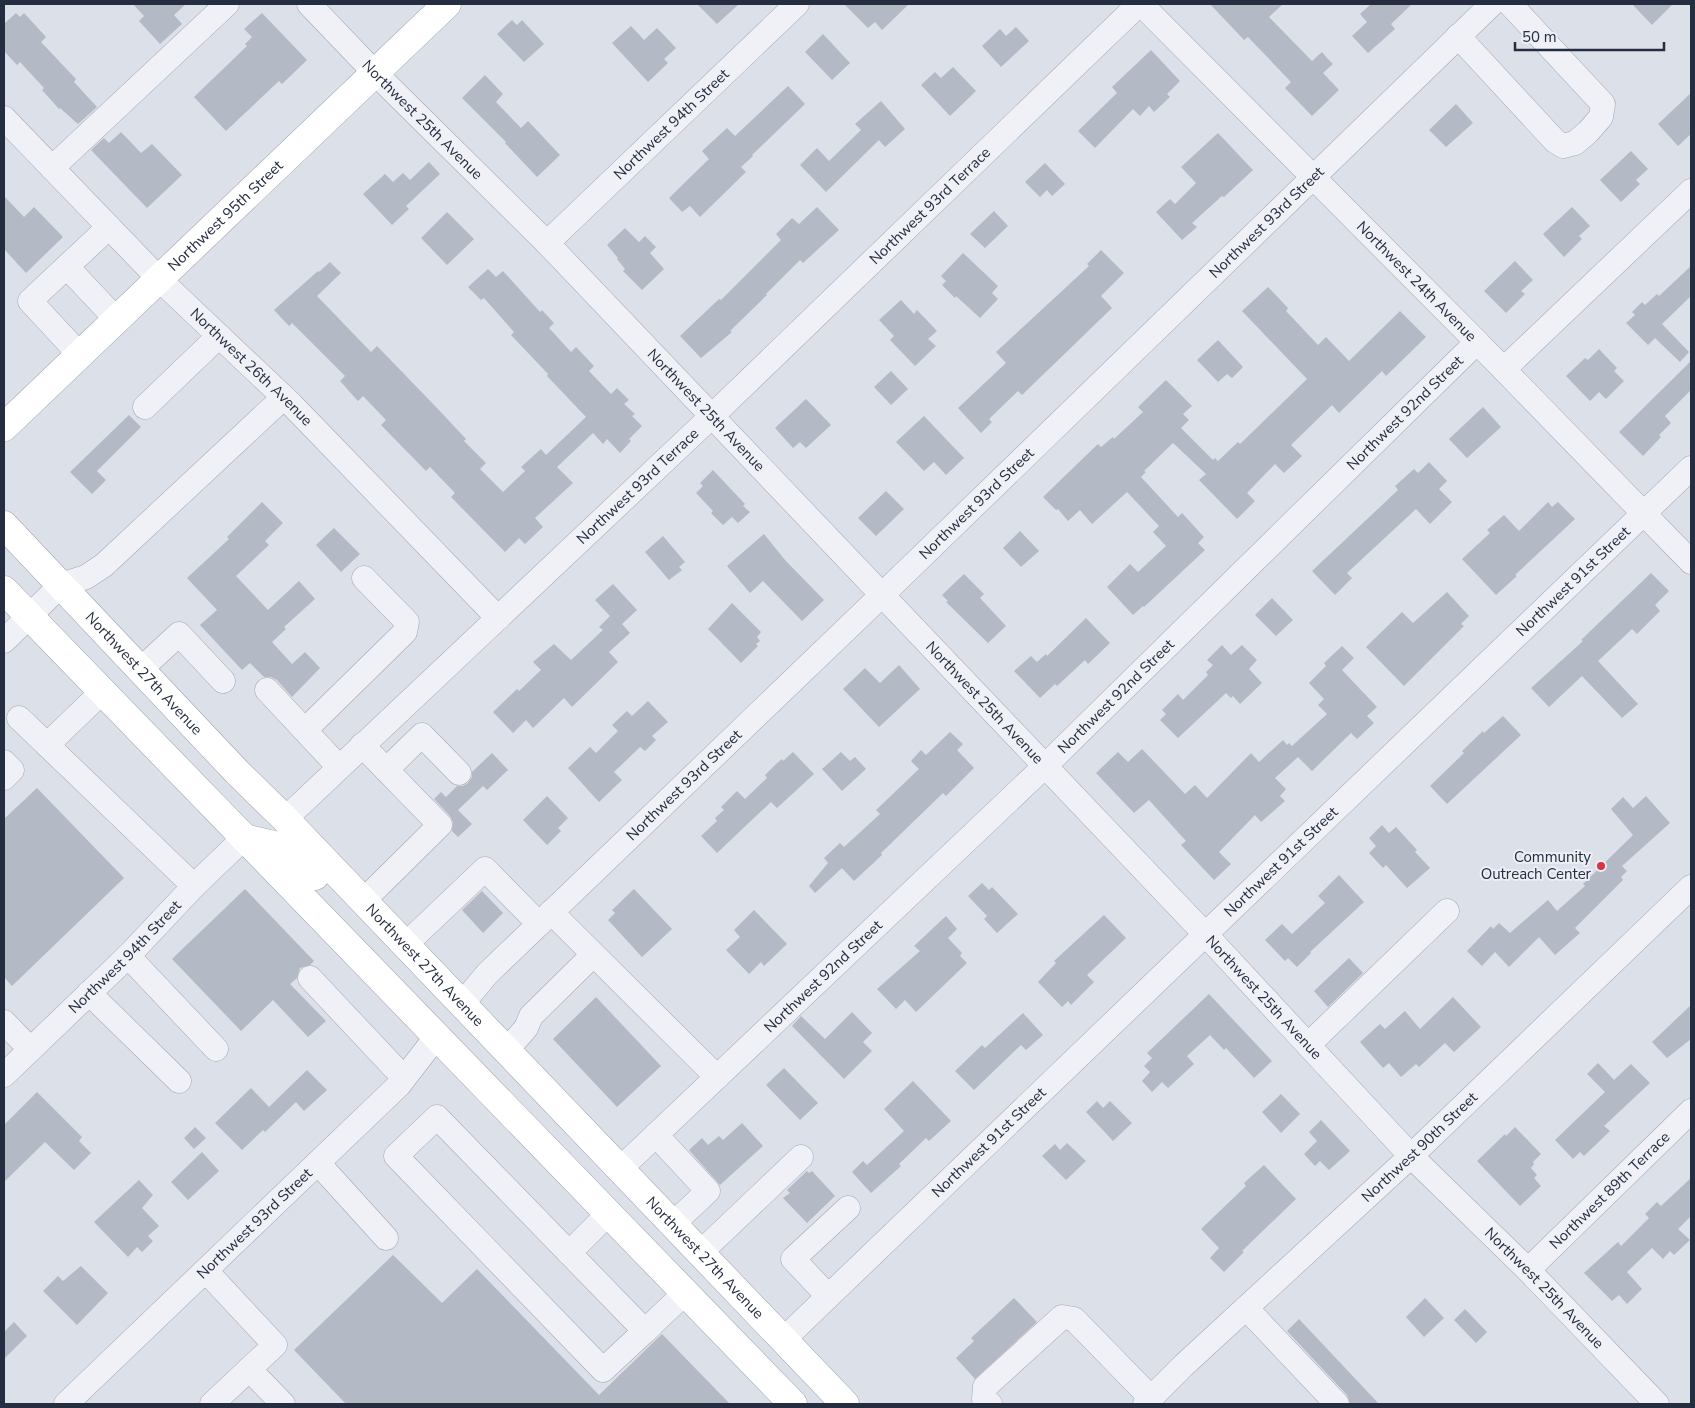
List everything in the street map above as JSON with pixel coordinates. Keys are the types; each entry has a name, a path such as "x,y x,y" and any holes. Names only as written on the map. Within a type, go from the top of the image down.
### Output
{"main road":[{"name":"Northwest 95th Street","path":"4,428 447,4"},
{"name":"Northwest 27th Avenue","path":"4,525 142,669 237,772 285,819 845,1404"},
{"path":"4,590 793,1404"},
{"path":"237,772 244,838"},
{"path":"244,838 278,846 293,852 378,940 390,946 405,944"},
{"path":"437,1036 475,1054 568,1152 584,1162 620,1169 620,1193 609,1213"}],"street":[{"path":"52,168 227,4"},
{"name":"Northwest 25th Avenue","path":"309,4 375,73 547,242 1206,935 1411,1156 1528,1270 1657,1404"},
{"name":"Northwest 94th Street","path":"547,242 797,4"},
{"name":"Northwest 24th Avenue","path":"1140,4 1504,369 1691,562"},
{"name":"Northwest 93rd Terrace","path":"285,819 712,416 1140,4"},
{"name":"Northwest 93rd Street","path":"462,1004 486,974 882,595 1312,176 1492,4"},
{"path":"1458,36 1555,142 1563,146 1575,143 1601,117 1603,104 1510,4"},
{"name":"Northwest 26th Avenue","path":"4,118 160,280 284,397 498,618"},
{"path":"1504,369 1691,191"},
{"path":"80,355 30,302 109,227"},
{"path":"67,267 117,320"},
{"path":"145,407 219,336"},
{"name":"Northwest 92nd Street","path":"620,1169 1044,766 1477,342"},
{"path":"4,641 61,585 86,576 104,565 284,397"},
{"name":"Northwest 91st Street","path":"784,1339 1691,468"},
{"path":"304,730 406,632 407,622 364,578"},
{"path":"142,669 180,634 222,681"},
{"path":"267,690 339,768"},
{"path":"47,745 102,692"},
{"path":"18,720 47,745 194,886"},
{"path":"386,770 422,735 459,772"},
{"path":"362,746 440,825 363,901"},
{"path":"4,762 12,770 4,778"},
{"name":"Northwest 94th Street","path":"4,1075 128,956 194,886 244,838"},
{"path":"405,944 485,868 593,955 717,1078"},
{"name":"Northwest 90th Street","path":"1148,1401 1411,1156 1691,887"},
{"path":"1308,1045 1447,911"},
{"path":"506,1050 526,1028 530,1016 593,955"},
{"path":"128,956 216,1049"},
{"path":"310,978 404,1078"},
{"path":"89,993 179,1081"},
{"path":"4,1022 30,1049"},
{"name":"Northwest 93rd Street","path":"66,1404 404,1078 437,1036"},
{"name":"Northwest 89th Terrace","path":"1528,1270 1691,1111"},
{"path":"644,1331 437,1117 396,1156 603,1370 686,1292"},
{"path":"656,1135 708,1191 672,1224"},
{"path":"700,1253 801,1157"},
{"path":"318,1163 386,1238"},
{"path":"828,1296 793,1258 848,1208"},
{"path":"569,1253 609,1213"},
{"path":"206,1271 275,1345 212,1404"},
{"path":"1246,1308 1337,1404"},
{"path":"990,1404 984,1398 985,1387 1062,1317 1074,1319 1148,1401"},
{"path":"250,1369 283,1404"}],"building":[{"path":"133,4 186,4 174,15 182,24 160,44 139,21 144,16"},
{"path":"697,4 739,4 717,24"},
{"path":"844,4 909,4 882,30 875,22 868,28"},
{"path":"1210,4 1283,4 1269,17 1312,61 1322,52 1333,64 1323,73 1339,90 1312,116 1285,88 1291,82 1248,37 1244,40"},
{"path":"1371,4 1412,4 1391,24 1395,29 1368,53 1352,36 1367,22 1360,14"},
{"path":"1632,4 1673,4 1652,25"},
{"path":"16,13 20,17 24,13 46,37 41,42 76,79 74,82 97,107 78,124 59,109 42,90 44,88 20,62 17,65 4,51 4,24"},
{"path":"262,13 307,60 282,84 279,81 226,131 194,97 247,46 245,44 252,37 244,29"},
{"path":"512,20 517,25 522,20 544,44 524,62 497,34"},
{"path":"631,26 644,40 657,28 676,48 664,59 668,63 648,82 612,43"},
{"path":"1016,27 1029,41 1001,67 982,46 1000,29 1006,36"},
{"path":"823,34 850,63 832,80 805,52"},
{"path":"1151,50 1180,81 1167,94 1170,97 1154,112 1149,106 1140,116 1133,109 1095,148 1078,131 1117,93 1112,87"},
{"path":"953,67 976,91 950,116 921,85 935,72 941,78"},
{"path":"485,75 503,94 496,102 521,128 528,121 560,155 537,177 506,142 462,98"},
{"path":"788,86 805,104 752,155 741,167 746,172 700,217 690,206 682,212 669,198 709,159 702,151 727,128 735,136"},
{"path":"1691,93 1691,134 1678,146 1658,124"},
{"path":"881,101 905,129 885,147 879,140 826,192 800,165 817,148 829,161 861,130 855,124"},
{"path":"1456,104 1473,123 1446,147 1429,130"},
{"path":"121,132 141,153 152,144 182,175 147,208 91,150 104,138 109,143"},
{"path":"1218,133 1253,170 1192,223 1197,227 1182,240 1156,212 1170,199 1175,204 1196,183 1181,167"},
{"path":"1631,151 1648,169 1636,180 1640,184 1621,202 1600,180"},
{"path":"429,162 440,174 406,206 409,209 392,225 363,194 385,174 393,182 403,173 410,180"},
{"path":"1045,163 1065,184 1052,196 1047,190 1040,197 1025,182"},
{"path":"4,196 24,217 34,207 63,237 26,273 4,249"},
{"path":"817,207 839,230 803,263 800,260 730,331 732,332 701,358 680,336 719,299 721,300 781,240 776,234 792,218 799,224"},
{"path":"1572,207 1590,226 1579,236 1582,239 1564,257 1543,234"},
{"path":"994,211 1008,226 985,248 970,234"},
{"path":"447,212 474,239 447,265 421,238"},
{"path":"625,228 639,242 645,236 656,247 650,253 664,269 642,290 623,271 625,269 607,245"},
{"path":"1101,250 1124,273 1101,296 1112,308 1022,395 1018,391 989,419 992,422 981,433 958,408 1006,363 996,352 1089,266 1087,264"},
{"path":"963,253 998,286 992,293 998,299 980,318 942,285 946,281 941,276"},
{"path":"1515,261 1533,280 1521,291 1525,294 1506,313 1484,291"},
{"path":"330,262 341,273 317,296 371,352 377,346 437,408 466,439 464,441 486,463 480,469 503,492 525,471 521,467 541,449 546,455 586,417 511,335 514,332 484,298 481,300 468,287 488,269 496,277 503,271 540,312 542,310 554,323 549,328 571,352 576,347 594,366 589,371 611,394 617,388 629,400 624,404 635,414 632,416 642,426 629,439 631,441 620,453 607,439 603,444 593,433 557,467 573,483 535,518 543,527 525,544 519,538 505,552 451,497 455,493 430,467 426,471 381,425 386,420 363,396 358,401 340,381 345,376 292,323 289,326 274,310"},
{"path":"1691,266 1691,296 1662,324 1689,352 1680,362 1655,338 1648,345 1626,323 1635,315 1632,312 1642,302 1645,305 1657,294 1659,296"},
{"path":"1268,287 1288,308 1286,311 1318,345 1326,337 1349,361 1400,311 1426,337 1386,376 1382,371 1339,413 1332,405 1291,445 1302,456 1284,473 1275,464 1247,493 1255,501 1237,519 1199,480 1206,474 1173,443 1144,471 1146,472 1141,477 1178,517 1182,513 1204,537 1198,543 1205,550 1133,615 1107,587 1130,564 1138,572 1166,546 1153,532 1159,526 1127,492 1092,524 1080,510 1068,521 1058,509 1056,510 1043,497 1098,444 1101,447 1113,437 1114,439 1143,412 1138,407 1166,380 1192,406 1183,414 1189,420 1181,428 1213,460 1215,458 1218,461 1238,442 1240,444 1307,379 1242,311"},
{"path":"901,300 914,314 917,310 937,331 928,339 936,346 915,366 890,340 894,336 879,320"},
{"path":"1218,340 1243,367 1232,378 1227,374 1218,382 1197,360"},
{"path":"1599,349 1617,368 1614,371 1624,381 1606,399 1599,392 1590,401 1566,376 1585,358 1588,360"},
{"path":"1691,361 1691,390 1665,416 1671,423 1643,456 1619,432"},
{"path":"891,371 908,389 891,405 874,387"},
{"path":"806,399 831,425 806,448 800,442 793,448 775,428"},
{"path":"1483,407 1501,427 1467,458 1449,439"},
{"path":"129,415 141,427 97,471 106,480 92,494 70,472"},
{"path":"924,416 964,458 946,475 934,462 924,471 896,442"},
{"path":"1429,462 1447,481 1439,489 1452,502 1430,524 1416,509 1347,573 1352,578 1335,595 1312,571 1398,490 1395,486 1414,469 1418,473"},
{"path":"713,470 745,504 743,506 750,512 738,523 732,517 723,525 696,493 703,486 700,483"},
{"path":"886,491 904,509 876,536 858,518"},
{"path":"262,502 283,523 265,541 269,545 236,576 268,610 299,581 315,599 284,627 286,629 272,642 292,664 305,652 320,668 292,697 277,680 271,677 264,677 250,663 242,670 200,625 217,610 187,578 229,539 227,537"},
{"path":"1548,502 1552,507 1558,502 1575,519 1496,595 1462,559 1490,533 1487,530 1504,515 1519,531"},
{"path":"334,528 360,554 341,572 316,545"},
{"path":"1020,531 1039,551 1021,567 1003,548"},
{"path":"764,534 785,560 824,600 802,621 763,581 750,593 727,566"},
{"path":"663,536 685,562 679,567 682,570 669,580 645,552"},
{"path":"1651,573 1669,591 1655,605 1660,611 1637,634 1632,629 1598,661 1638,704 1622,718 1582,676 1549,707 1531,688 1583,641 1581,640"},
{"path":"964,574 984,594 980,598 1006,626 988,643 946,602 948,601 942,595"},
{"path":"613,584 637,610 622,624 630,633 609,652 618,662 572,707 564,698 533,728 526,720 513,733 493,712 517,689 519,691 541,670 533,662 554,644 571,660 603,630 599,627 610,616 595,600"},
{"path":"1447,592 1469,616 1461,624 1464,626 1404,686 1366,647 1402,612 1413,623"},
{"path":"1272,598 1293,620 1276,636 1255,615"},
{"path":"732,603 761,632 757,637 760,641 756,644 758,646 741,663 708,629"},
{"path":"1086,618 1110,643 1088,664 1085,660 1057,686 1055,684 1040,698 1014,671 1031,656 1037,662 1046,654 1047,656"},
{"path":"1222,645 1231,655 1242,645 1257,660 1249,669 1262,683 1240,704 1233,696 1231,698 1226,693 1178,738 1160,720 1166,714 1162,710 1178,694 1183,700 1208,675 1206,672 1213,665 1207,660"},
{"path":"1342,646 1354,658 1342,670 1377,707 1367,716 1374,723 1357,739 1351,733 1312,771 1298,757 1275,778 1286,789 1280,796 1285,801 1261,822 1255,815 1219,852 1231,864 1214,880 1181,845 1186,841 1149,800 1134,813 1096,773 1118,752 1128,762 1142,749 1185,794 1195,785 1207,798 1251,753 1259,762 1283,740 1287,745 1289,743 1292,746 1327,714 1318,705 1324,699 1309,683 1326,666 1324,663"},
{"path":"899,665 920,689 879,727 843,689 865,668 880,683"},
{"path":"648,701 668,722 652,736 656,740 645,751 640,747 614,772 622,780 599,802 568,768 590,747 596,753 618,731 612,725 627,711 632,716"},
{"path":"1503,716 1521,735 1447,804 1430,786 1464,753 1462,751 1483,731 1484,733"},
{"path":"950,732 963,744 957,750 974,768 946,796 943,793 854,881 842,868 815,893 809,886 828,863 824,858 840,843 844,847 880,814 876,810 919,769 911,761 921,750 926,755"},
{"path":"793,752 814,774 777,808 771,802 717,853 701,836 717,821 715,818 724,810 721,807 737,791 745,799 767,778 765,775 776,764 782,759 783,761"},
{"path":"841,752 850,761 855,757 866,769 842,791 822,769"},
{"path":"492,753 508,770 487,790 483,786 458,810 472,824 458,837 452,831 453,822 450,816 434,799 441,792 446,797 457,786 463,786 468,783 472,777 472,772"},
{"path":"37,788 124,878 12,986 4,977 4,819"},
{"path":"547,796 568,818 558,828 561,831 547,845 523,820"},
{"path":"1646,796 1670,823 1622,866 1627,871 1621,877 1623,880 1575,928 1580,933 1555,955 1539,937 1509,967 1495,952 1482,966 1467,951 1491,926 1493,929 1499,923 1510,933 1548,900 1557,911 1585,886 1583,884 1633,835 1611,809 1623,797 1633,808"},
{"path":"1382,825 1389,833 1396,827 1430,868 1407,888 1386,865 1383,868 1369,853 1376,846 1369,838"},
{"path":"1339,875 1364,902 1310,952 1297,967 1288,958 1285,961 1265,940 1282,924 1292,934 1325,903 1318,896"},
{"path":"982,883 989,890 992,887 1018,914 997,933 984,919 987,916 968,896"},
{"path":"245,889 314,961 310,965 300,968 297,978 290,984 326,1021 308,1037 273,1000 241,1031 172,959"},
{"path":"634,889 672,929 642,957 608,920 615,913 612,910"},
{"path":"482,891 503,913 483,933 462,910"},
{"path":"754,910 787,944 764,966 761,962 749,974 726,950 740,937 734,930"},
{"path":"1104,915 1126,938 1087,975 1094,982 1071,1005 1068,1001 1062,1007 1038,982 1056,963 1054,961"},
{"path":"946,916 957,929 948,938 962,953 960,956 967,963 916,1012 905,1000 896,1009 877,989 920,951 914,946"},
{"path":"1349,958 1363,973 1328,1007 1314,991"},
{"path":"1209,994 1272,1061 1254,1078 1226,1048 1224,1050 1210,1035 1187,1056 1194,1064 1168,1088 1162,1082 1152,1092 1142,1081 1150,1072 1144,1066 1152,1058 1147,1053"},
{"path":"596,997 661,1066 617,1107 553,1039"},
{"path":"1453,997 1481,1027 1454,1052 1445,1043 1419,1067 1416,1064 1401,1077 1389,1063 1383,1068 1360,1042 1380,1024 1385,1029 1405,1011 1420,1029"},
{"path":"1691,1005 1691,1039 1667,1058 1652,1042"},
{"path":"852,1012 872,1033 863,1042 872,1051 844,1079 792,1026 801,1016 825,1039"},
{"path":"1023,1013 1043,1035 1026,1050 1021,1045 974,1090 955,1071 982,1045 985,1048"},
{"path":"1598,1063 1614,1080 1631,1064 1650,1083 1604,1126 1610,1131 1584,1156 1580,1152 1573,1159 1555,1140 1605,1092 1587,1074"},
{"path":"784,1068 818,1103 800,1120 766,1085"},
{"path":"307,1070 327,1090 304,1111 296,1102 265,1132 263,1130 242,1150 215,1123 251,1088 269,1107"},
{"path":"913,1081 951,1121 929,1141 926,1138 899,1164 901,1166 871,1193 852,1172 863,1161 867,1165 904,1131 884,1109"},
{"path":"37,1092 82,1137 79,1141 91,1153 74,1170 45,1142 4,1182 4,1125"},
{"path":"1281,1094 1300,1114 1281,1133 1262,1112"},
{"path":"1097,1101 1103,1108 1110,1101 1132,1123 1113,1141 1086,1112"},
{"path":"1321,1120 1350,1151 1329,1170 1320,1161 1315,1166 1304,1154 1317,1141 1309,1132"},
{"path":"742,1123 763,1146 720,1185 689,1150 702,1138 708,1145 719,1136 723,1140"},
{"path":"195,1127 206,1138 194,1149 184,1138"},
{"path":"1515,1127 1541,1154 1533,1162 1534,1164 1531,1168 1537,1175 1534,1178 1541,1186 1520,1206 1477,1161"},
{"path":"1067,1143 1086,1161 1066,1180 1042,1156 1055,1144 1060,1150"},
{"path":"202,1152 219,1171 188,1200 171,1182"},
{"path":"1264,1165 1296,1199 1242,1251 1244,1252 1224,1272 1210,1258 1219,1248 1201,1229 1246,1186 1244,1183"},
{"path":"807,1171 809,1173 812,1171 835,1196 807,1223 783,1198 790,1193 787,1190"},
{"path":"1691,1178 1691,1216 1678,1229 1690,1240 1674,1255 1670,1251 1663,1259 1652,1248 1627,1272 1642,1289 1627,1304 1619,1295 1612,1301 1584,1273 1618,1242 1621,1246 1649,1218 1645,1214 1657,1202 1661,1206"},
{"path":"139,1180 153,1195 142,1208 159,1226 148,1236 153,1241 142,1252 137,1247 128,1257 94,1222"},
{"path":"393,1255 442,1303 477,1269 599,1395 662,1334 730,1404 346,1404 294,1350"},
{"path":"81,1266 108,1293 77,1325 43,1291 58,1276 63,1281"},
{"path":"1014,1298 1037,1322 975,1379 956,1358 974,1341 971,1338"},
{"path":"1425,1298 1444,1318 1424,1337 1406,1317"},
{"path":"1465,1309 1487,1332 1476,1343 1454,1320"},
{"path":"1299,1319 1379,1404 1350,1404 1347,1395 1287,1331"},
{"path":"14,1322 27,1336 4,1359 4,1332"}],"place":[{"name":"Community Outreach Center","path":"1601,866"}]}
